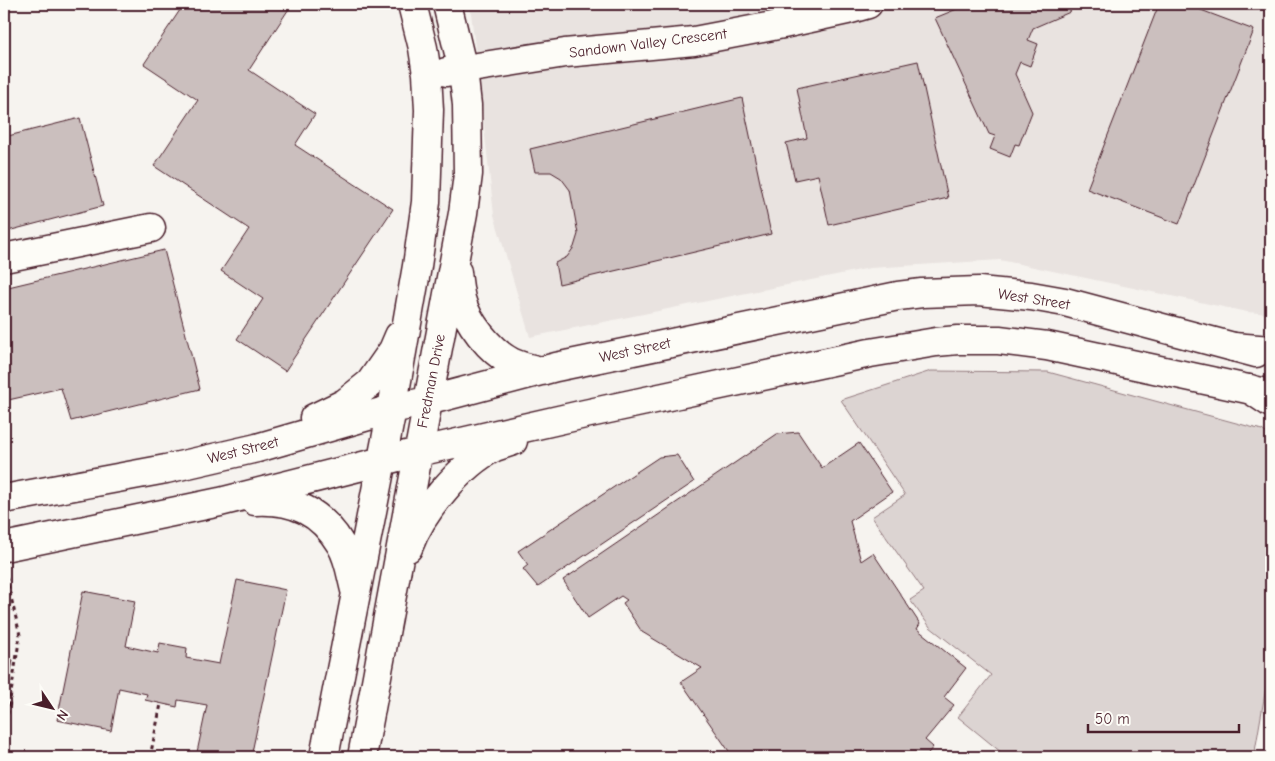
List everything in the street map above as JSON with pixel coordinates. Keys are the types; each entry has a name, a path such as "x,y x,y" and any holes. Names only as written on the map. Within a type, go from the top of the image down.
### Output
{"street":[{"path":"324,757 392,409 426,202 429,110 427,74 423,48 412,4"},
{"name":"Fredman Drive","path":"362,757 463,213 468,174 467,105 463,70 447,4"},
{"name":"Sandown Valley Crescent","path":"427,74 566,53 694,41 783,24 868,4"},
{"path":"4,258 151,228"},
{"path":"454,255 462,300 470,320 486,343 511,362 526,368 542,371"},
{"name":"West Street","path":"4,499 166,469 257,448 392,409 542,371 874,300 914,294 979,291 1008,293 1057,301 1271,356"},
{"path":"257,448 345,403 370,383 393,350 408,320"},
{"path":"4,559 418,452 885,350 926,344 958,340 999,340 1047,346 1264,395"},
{"path":"1233,347 1271,350"},
{"path":"394,584 411,540 450,482 472,463 495,448 585,414"},
{"path":"220,502 279,501 296,505 317,516 341,545 349,565 356,596"}],"path":[{"path":"4,559 20,635 4,738"},
{"path":"150,757 161,704"}],"shaded area":[{"path":"470,4 1271,4 1271,314 1247,312 1000,260 870,268 530,337 494,215"},
{"path":"931,371 1048,372 1262,430 1271,437 1271,658 1254,757 1007,757 958,717 991,675 930,627 910,600 924,591 872,517 905,495 841,400"}],"building":[{"path":"184,4 292,4 249,70 315,114 295,145 393,209 285,371 237,339 263,299 221,271 249,229 154,166 198,100 144,64"},
{"path":"969,4 1074,4 1070,12 1033,28 1028,40 1038,44 1030,66 1020,62 1015,74 1032,112 1019,145 1015,144 1010,157 990,149 995,136 989,134 935,18"},
{"path":"1159,4 1185,4 1254,30 1179,224 1087,189"},
{"path":"918,61 948,198 829,225 818,175 795,180 786,143 807,138 797,88"},
{"path":"742,98 771,234 559,284 555,263 567,257 574,247 578,234 570,190 561,178 551,172 535,172 530,149"},
{"path":"80,118 103,206 4,232 4,137"},
{"path":"164,250 200,389 71,421 61,388 4,401 4,288"},
{"path":"798,432 822,468 859,443 892,492 850,521 861,561 873,553 920,624 917,629 966,668 944,697 954,705 925,740 933,747 925,757 733,757 681,682 702,668 642,632 623,603 627,600 621,596 588,618 563,580 777,434"},
{"path":"677,455 694,482 538,587 523,569 528,565 518,551 659,457"},
{"path":"237,580 286,590 251,757 196,757 207,705 178,700 177,707 145,700 147,694 119,688 111,731 57,720 83,591 135,601 126,646 158,653 160,643 187,648 186,658 219,664"},
{"path":"4,658 13,660 4,707"}]}
